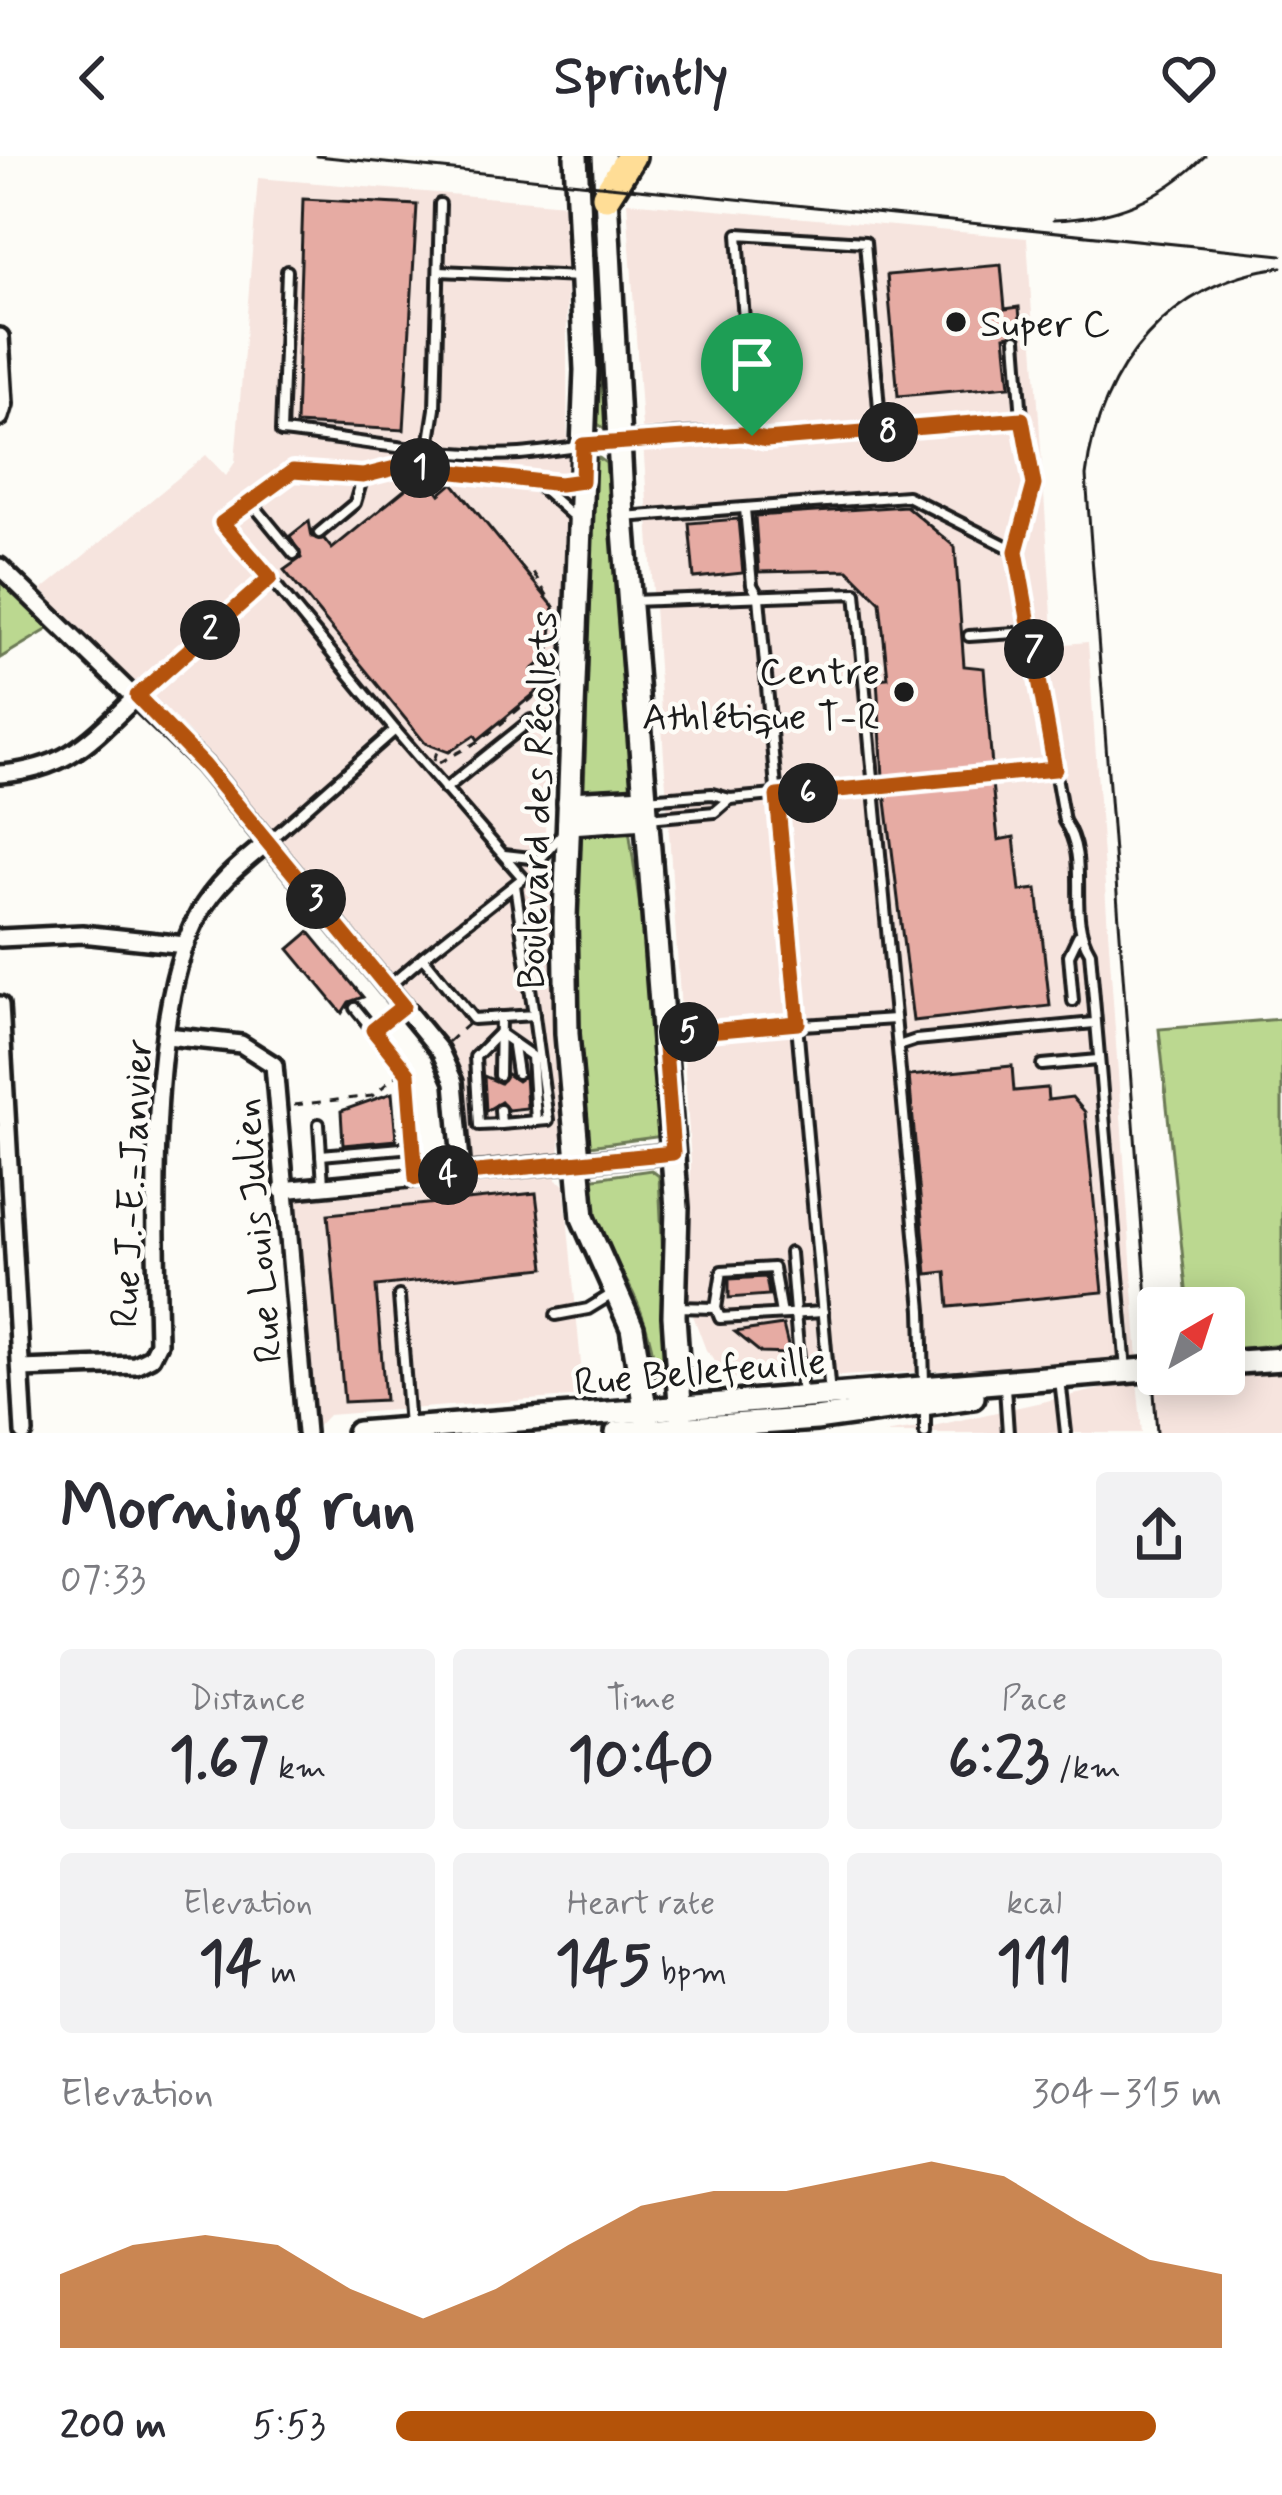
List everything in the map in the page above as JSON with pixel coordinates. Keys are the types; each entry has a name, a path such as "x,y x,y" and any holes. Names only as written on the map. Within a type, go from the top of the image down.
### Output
{"highway":[{"path":"606,196 631,156"}],"main road":[{"name":"Boulevard des Récollets","path":"576,156 585,277 583,445 564,987 575,1160 586,1234 636,1341 648,1425"},
{"path":"604,156 623,517 673,1153 681,1432"},
{"path":"569,813 646,808"},
{"path":"1245,1362 1282,1359"},
{"name":"Rue Bellefeuille","path":"617,1433 648,1425 679,1407 802,1397 925,1396 1054,1377 1137,1371"},
{"name":"Rue Bellefeuille","path":"358,1433 648,1425 681,1432 816,1426 925,1396"}],"street":[{"path":"0,338 4,404 0,417"},
{"path":"0,567 55,625 137,696 269,841 440,1051 454,1082 462,1173"},
{"path":"0,774 38,771 77,754 137,696"},
{"name":"Rue J.-E.-Janvier","path":"21,1369 135,1365 151,1357 158,1343 155,1170 167,1036 184,945 222,879 269,841"},
{"path":"0,938 82,934 184,945"},
{"path":"0,1005 24,1433"},
{"name":"Rue Louis Julien","path":"167,1036 241,1044 274,1065 307,1433"},
{"path":"282,1190 673,1153"}],"lane":[{"path":"429,447 440,204"},
{"path":"752,436 737,234 866,242 881,432"},
{"path":"286,271 281,432 517,454 619,442 752,436 766,440 1022,419"},
{"path":"439,271 585,277"},
{"path":"1016,340 1022,419 1034,485 1016,551 1064,821 1079,843 1079,935 1069,956 1072,1001"},
{"path":"388,987 523,878 222,523 293,471 363,476 403,466 535,482 582,481"},
{"path":"319,533 355,503 363,476"},
{"path":"535,482 580,522"},
{"path":"623,517 907,496 1016,551"},
{"path":"252,502 294,554"},
{"path":"745,508 752,585 759,597 830,1396"},
{"path":"137,696 270,578"},
{"path":"630,601 856,593 898,1046 925,1433"},
{"path":"969,636 1030,632"},
{"path":"445,789 531,720"},
{"path":"269,841 395,730"},
{"path":"646,808 712,794 730,800 1055,769"},
{"path":"646,808 715,812 730,800"},
{"path":"502,855 542,858 569,813"},
{"path":"500,1033 476,1057 479,1125 548,1120 514,885"},
{"path":"1079,935 1090,952 1126,1372"},
{"path":"423,957 473,1019 534,1016"},
{"path":"373,1030 403,1006"},
{"path":"355,1008 404,1069 416,1178"},
{"path":"499,1075 500,1018"},
{"path":"664,1035 895,1018"},
{"path":"898,1046 916,1040 1094,1023"},
{"path":"500,1033 532,1056 536,1121"},
{"path":"500,1033 517,1049 518,1073"},
{"path":"1042,1065 1098,1060"},
{"path":"519,1109 520,1123"},
{"path":"500,1110 501,1124"},
{"path":"319,1124 323,1186"},
{"path":"321,1155 413,1147"},
{"path":"790,1253 802,1397"},
{"path":"782,1314 778,1274 773,1268 722,1271 716,1307 720,1318 823,1312"},
{"path":"556,1315 588,1309 616,1293"},
{"path":"399,1296 409,1431"},
{"path":"674,1307 716,1307"},
{"path":"1054,1377 1066,1433"},
{"path":"1004,1386 1008,1433"}],"path":[{"path":"425,756 434,762 454,761 546,687 536,674 548,663 554,607 530,567"},
{"path":"434,762 438,748"},
{"path":"440,1051 473,1019"},
{"path":"281,1106 372,1096 404,1069"}],"shaded area":[{"path":"258,178 566,204 568,497 559,695 547,772 545,835 539,847 554,877 553,1043 561,1136 556,1180 564,1184 584,1396 328,1415 311,1433 282,1190 462,1173 454,1082 434,1043 269,841 42,590 206,455 226,476 235,462"},
{"path":"627,202 1027,238 1054,645 1088,642 1137,1360 730,1378 706,1350 689,1305 691,1162"},
{"path":"1282,1365 1282,1433 1157,1433 1154,1395 1245,1395 1245,1368"},
{"path":"1137,1381 1142,1433 883,1433"}],"green space":[{"path":"586,190 593,190 609,427 604,429 598,424 600,376"},
{"path":"599,458 606,463 636,786 632,791 591,795 584,788 589,505 590,465"},
{"path":"0,567 55,625 0,658"},
{"path":"629,829 654,1007 663,1136 589,1146 573,1022 577,834"},
{"path":"1282,1019 1282,1344 1245,1348 1245,1287 1186,1287 1159,1029"},
{"path":"651,1170 659,1176 669,1384 658,1385 642,1315 598,1225 588,1179"}],"building":[{"path":"303,199 417,205 404,430 296,424"},
{"name":"Super C","path":"1001,265 1005,309 1019,307 1021,333 1005,336 1010,386 898,396 887,275"},
{"path":"419,478 428,478 440,494 453,483 554,607 549,656 532,670 545,685 478,740 475,735 449,752 425,743 284,570 301,558 290,536 309,521 312,537 324,539 332,549"},
{"path":"906,506 955,547 964,666 984,668 992,767 883,777 877,679 888,678 880,602 848,570 759,572 755,516"},
{"path":"738,519 743,573 694,578 689,523"},
{"path":"992,783 998,840 1014,837 1020,891 1037,889 1050,1006 913,1021 885,793"},
{"path":"309,932 363,997 349,1002 342,1013 289,949"},
{"path":"1012,1066 1014,1091 1047,1088 1048,1100 1072,1097 1085,1112 1103,1292 949,1307 946,1272 927,1274 909,1076"},
{"path":"507,1074 517,1081 525,1075 527,1108 508,1110 501,1102 486,1111 484,1076 500,1083"},
{"path":"392,1093 396,1140 343,1145 341,1111"},
{"path":"536,1193 545,1268 376,1286 385,1400 344,1402 328,1214"},
{"path":"766,1277 769,1295 729,1298 729,1279"},
{"path":"783,1325 790,1354 761,1353 735,1332"}],"railway":[{"path":"317,156 1282,255"},
{"path":"1053,220 1096,215 1136,203 1172,184 1205,156"},
{"path":"1157,1433 1086,476 1106,400 1147,336 1206,290 1242,275 1282,267"}],"place":[{"name":"Super C","path":"956,322"},
{"name":"Centre Athlétique T-R","path":"904,692"}],"route":[{"path":"1022,419 1034,485 1016,551 1055,769 777,796 798,1023 664,1035 673,1153 416,1178 408,1073 373,1030 403,1006 204,765 137,696 270,578 222,523 293,471 363,476 403,466 560,484 582,481 583,445 752,436 766,440 1022,419"}]}
